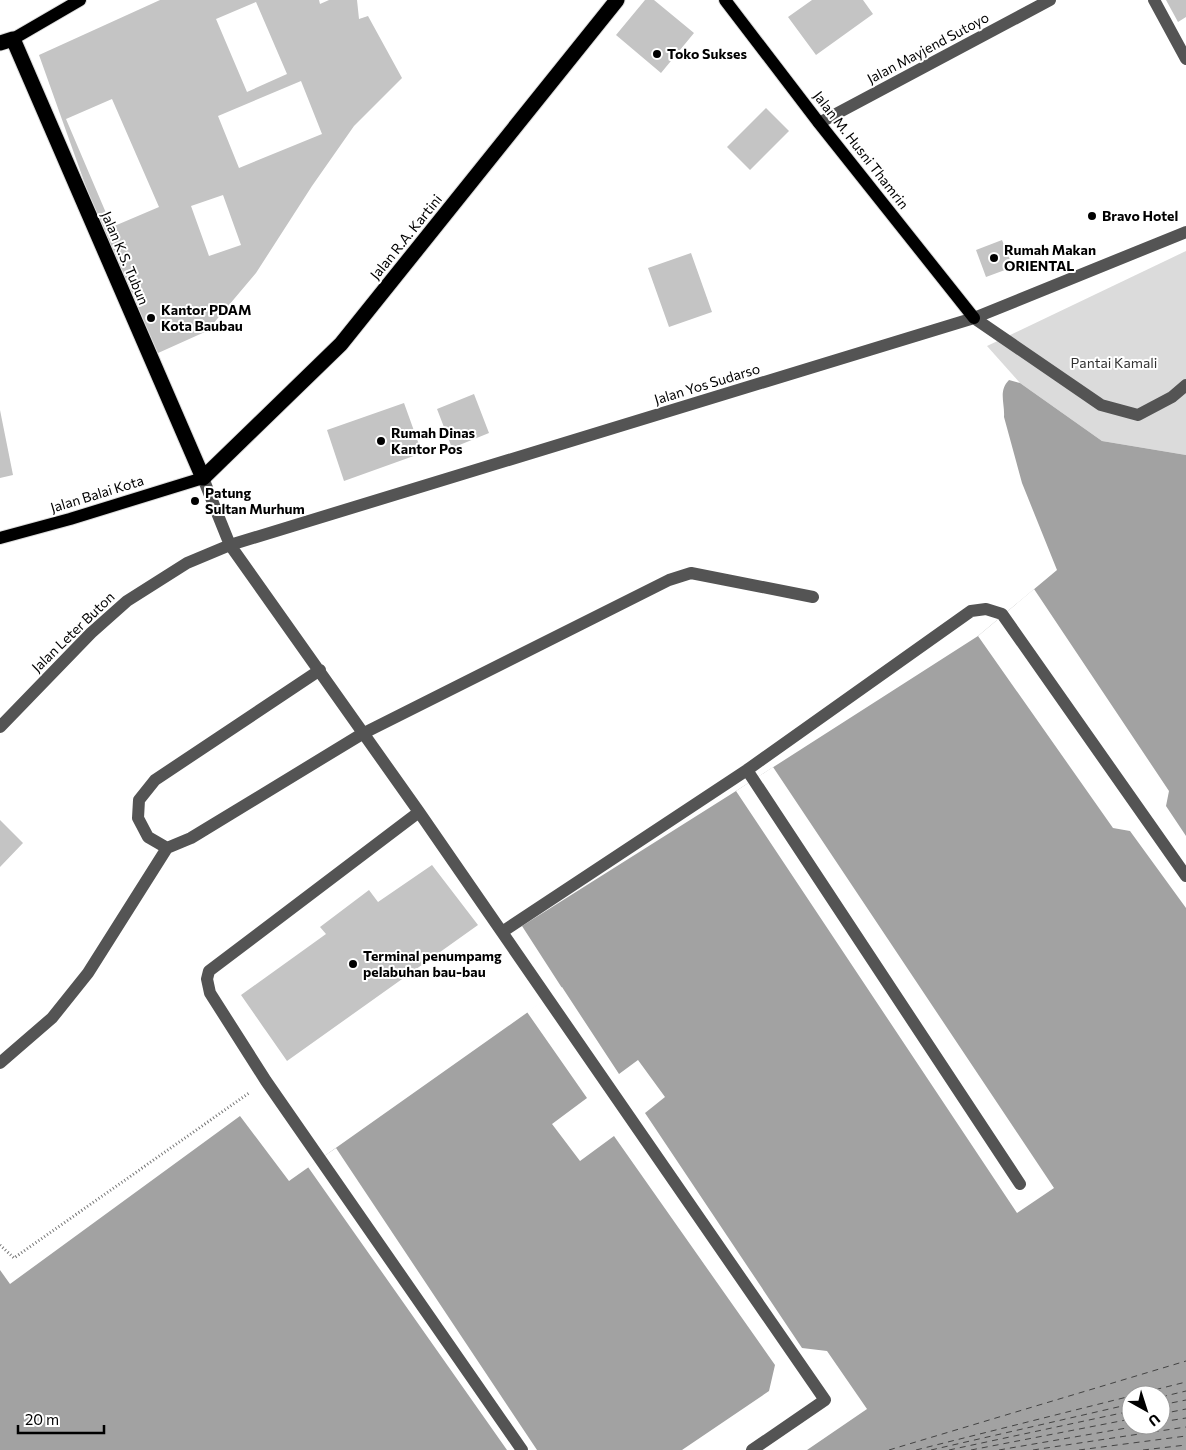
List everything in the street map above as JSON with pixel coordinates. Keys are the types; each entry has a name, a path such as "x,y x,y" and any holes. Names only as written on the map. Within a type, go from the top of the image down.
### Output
{"highway":[{"name":"Jalan R.A. Kartini","path":"203,478 342,344 617,0"},
{"name":"Jalan K.S. Tubun","path":"7,41 203,478"}],"main road":[{"name":"Jalan M. Husni Thamrin","path":"725,0 974,318"},
{"path":"7,41 74,2"},
{"name":"Jalan Balai Kota","path":"0,538 203,478"}],"street":[{"name":"Jalan Mayjend Sutoyo","path":"820,123 1050,0"},
{"path":"1154,0 1186,60"},
{"name":"Jalan Yos Sudarso","path":"230,545 974,318 1186,232"},
{"path":"974,318 1101,405 1138,415 1172,397 1186,385"},
{"name":"Jalan K.S. Tubun","path":"203,478 230,545 419,812 825,1400 752,1450"},
{"name":"Jalan Leter Buton","path":"0,727 91,633 127,601 187,564 230,545"},
{"path":"0,1062 52,1018 88,973 167,848 191,838 362,734 669,580 691,573 813,597"},
{"path":"502,932 747,770 971,611 986,610 1002,614 1186,876"},
{"path":"167,848 148,837 138,818 139,800 155,780 320,670"},
{"path":"747,770 1020,1184"},
{"path":"419,812 209,971 207,979 210,993 266,1081 522,1450"}],"path":[{"path":"0,1245 14,1258 266,1081"}],"green space":[{"name":"Pantai Kamali","path":"1186,251 1186,455 1102,441 1020,383 987,346"}],"shaded area":[{"path":"1009,380 1020,383 1102,441 1186,455 1186,1450 0,1450 0,1270 10,1284 240,1116 289,1181 562,988 522,926 978,636 1057,570 1022,483 1004,417 1004,388"}],"pier":[{"path":"1034,589 1169,791 1166,806 1186,836 1186,908 1130,831 1113,828 978,636"},
{"path":"773,767 1054,1188 1017,1213 736,791"},
{"path":"562,987 619,1074 638,1060 665,1097 645,1113 802,1348 827,1351 867,1409 807,1450 682,1450 769,1391 775,1365 614,1136 580,1161 552,1124 587,1098 527,1012"},
{"path":"336,1148 537,1450 507,1450 308,1167"}],"building":[{"path":"160,0 319,0 320,4 329,0 357,0 359,19 368,16 402,78 354,126 312,186 256,273 207,331 147,358 39,55","holes":["256,2 287,74 247,92 216,19","301,81 322,134 239,168 218,116","112,99 159,207 112,227 66,119","223,195 241,245 209,256 191,206"]},
{"name":"Toko Sukses","path":"645,0 654,0 694,33 661,73 616,35"},
{"path":"812,0 863,0 873,14 816,55 788,17"},
{"path":"1166,0 1186,0 1186,17 1178,22"},
{"path":"766,108 789,131 750,170 727,147"},
{"name":"Rumah Makan ORIENTAL","path":"1002,240 1013,267 986,277 976,250"},
{"path":"691,253 712,312 669,327 648,268"},
{"path":"474,394 489,433 452,448 437,409"},
{"path":"404,403 422,453 344,481 327,430"},
{"path":"0,410 13,475 0,478"},
{"path":"0,820 23,843 0,867"},
{"name":"Terminal penumpamg pelabuhan bau-bau","path":"432,865 478,925 287,1061 241,995 326,934 320,927 369,890 378,902"}],"ferry route":[{"path":"889,1450 1186,1361"},
{"path":"1171,1386 1186,1382"},
{"path":"1171,1395 1186,1391"},
{"path":"916,1450 1121,1399"},
{"path":"1171,1403 1186,1400"},
{"path":"931,1450 1121,1406"},
{"path":"1171,1412 1186,1409"},
{"path":"949,1450 1121,1413"},
{"path":"1171,1420 1186,1418"},
{"path":"971,1450 1121,1421"},
{"path":"1033,1450 1186,1427"},
{"path":"999,1450 1121,1429"},
{"path":"1079,1450 1186,1436"},
{"path":"1143,1450 1186,1445"}],"place":[{"name":"Toko Sukses","path":"657,54"},
{"name":"Bravo Hotel","path":"1092,216"},
{"name":"Rumah Makan ORIENTAL","path":"994,258"},
{"name":"Kantor PDAM Kota Baubau","path":"151,318"},
{"name":"Rumah Dinas Kantor Pos","path":"381,441"},
{"name":"Patung Sultan Murhum","path":"195,501"},
{"name":"Terminal penumpamg pelabuhan bau-bau","path":"353,964"}]}
